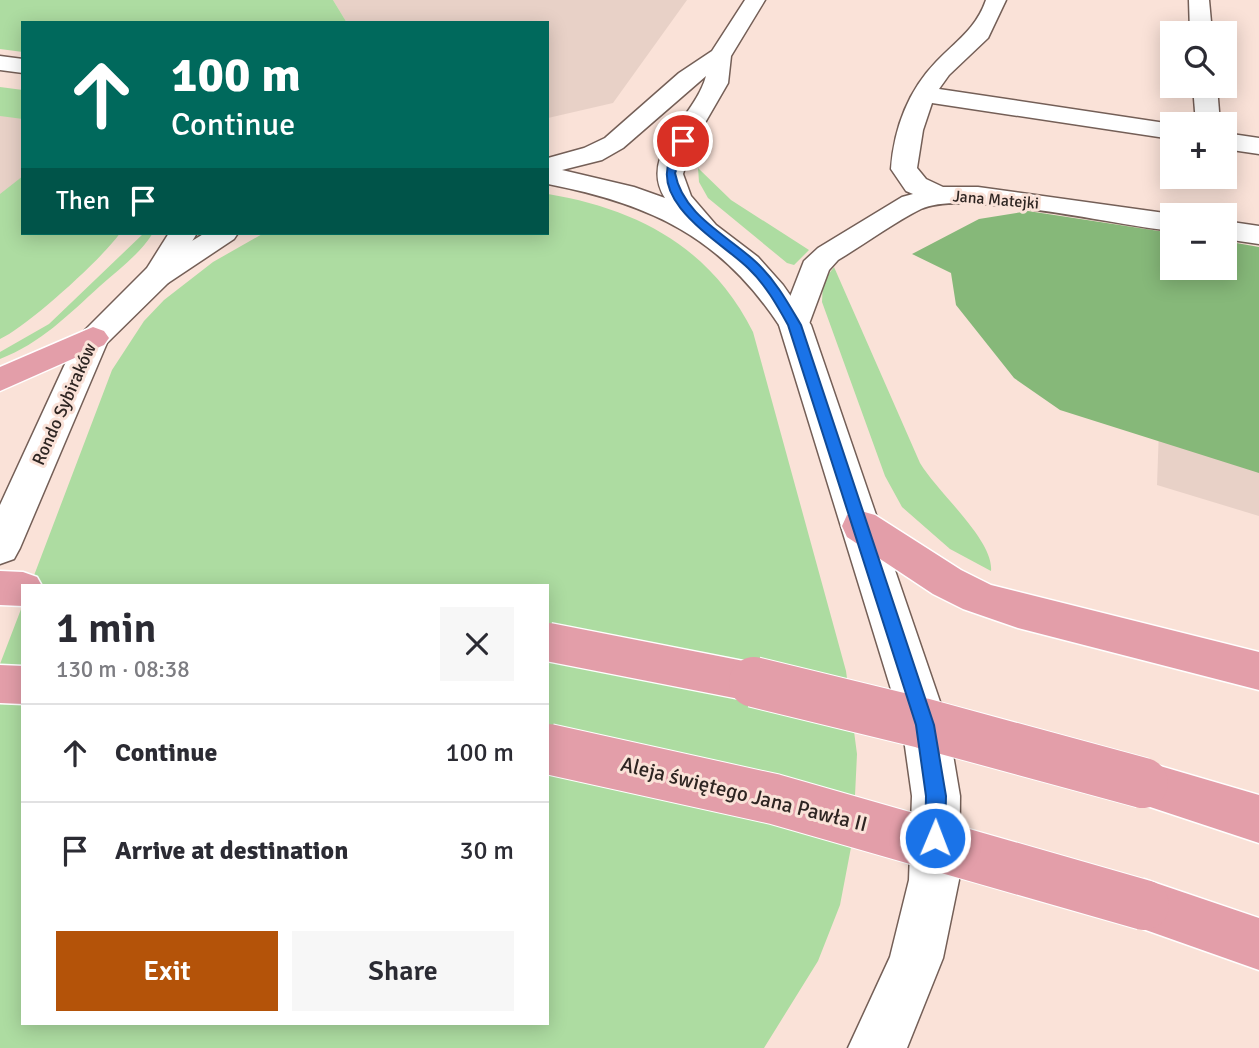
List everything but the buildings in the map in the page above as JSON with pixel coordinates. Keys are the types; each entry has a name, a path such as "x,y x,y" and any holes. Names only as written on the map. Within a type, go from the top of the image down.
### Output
{"main road":[{"path":"549,166 593,154 614,143 687,78 720,56 755,0"},
{"path":"939,195 916,185 904,169 904,156 923,94 954,56 987,29 996,0"},
{"path":"1199,0 1200,21"},
{"path":"720,56 717,82 674,157 669,173 672,185 706,229 753,266 774,290 795,325 925,725 936,796 934,880 916,958 884,1037 876,1048"},
{"path":"0,63 21,66"},
{"path":"923,94 1160,130"},
{"path":"1237,143 1259,146"},
{"path":"549,176 617,191 663,207 706,229"},
{"name":"Jana Matejki","path":"795,325 816,267 828,254 912,203 939,195 978,195 1160,221"},
{"path":"1237,232 1259,235"},
{"path":"156,276 182,235"},
{"name":"Rondo Sybiraków","path":"0,548 93,338 156,276 221,235"},
{"path":"0,380 93,338"},
{"path":"861,526 947,582 976,597 1018,611 1259,671"},
{"path":"0,588 21,589"},
{"path":"549,642 757,682 979,737 1259,819"},
{"path":"0,684 21,685"},
{"name":"Aleja świętego Jana Pawła II","path":"549,749 746,791 989,858 1144,905 1259,944"}],"shaded area":[{"path":"333,0 687,0 613,103 549,118 549,21 346,21"},
{"path":"0,92 21,97 21,199 0,217"},
{"path":"1237,272 1259,274 1259,516 1157,485 1164,280 1237,280"}],"green space":[{"path":"0,0 333,0 346,21 21,21 21,52 0,49"},
{"path":"0,87 21,90 21,119 0,116"},
{"path":"698,168 731,200 809,250 794,265 787,263 708,198 699,182"},
{"path":"21,178 21,235 118,235 64,290 28,321 0,339 0,194"},
{"path":"549,194 612,210 668,237 693,255 716,277 736,303 753,332 846,671 857,754 853,837 840,905 818,961 764,1048 0,1048 0,664 21,609 21,1025 549,1025 549,584 31,584 112,370 144,321 164,300 213,262 260,235 549,235"},
{"path":"1028,211 1160,231 1160,280 1237,280 1237,243 1259,247 1259,473 1060,410 1014,378 956,305 951,273 912,254 979,219"},
{"path":"142,235 152,235 135,255 65,318 41,337 0,359 0,352 49,324"},
{"path":"834,267 920,463 984,545 990,559 991,571 950,549 902,507 885,476 822,302 823,282"}],"route":[{"path":"683,141 669,173 672,185 681,200 706,229 753,266 774,290 795,325 925,725 936,796 935,838"}]}
